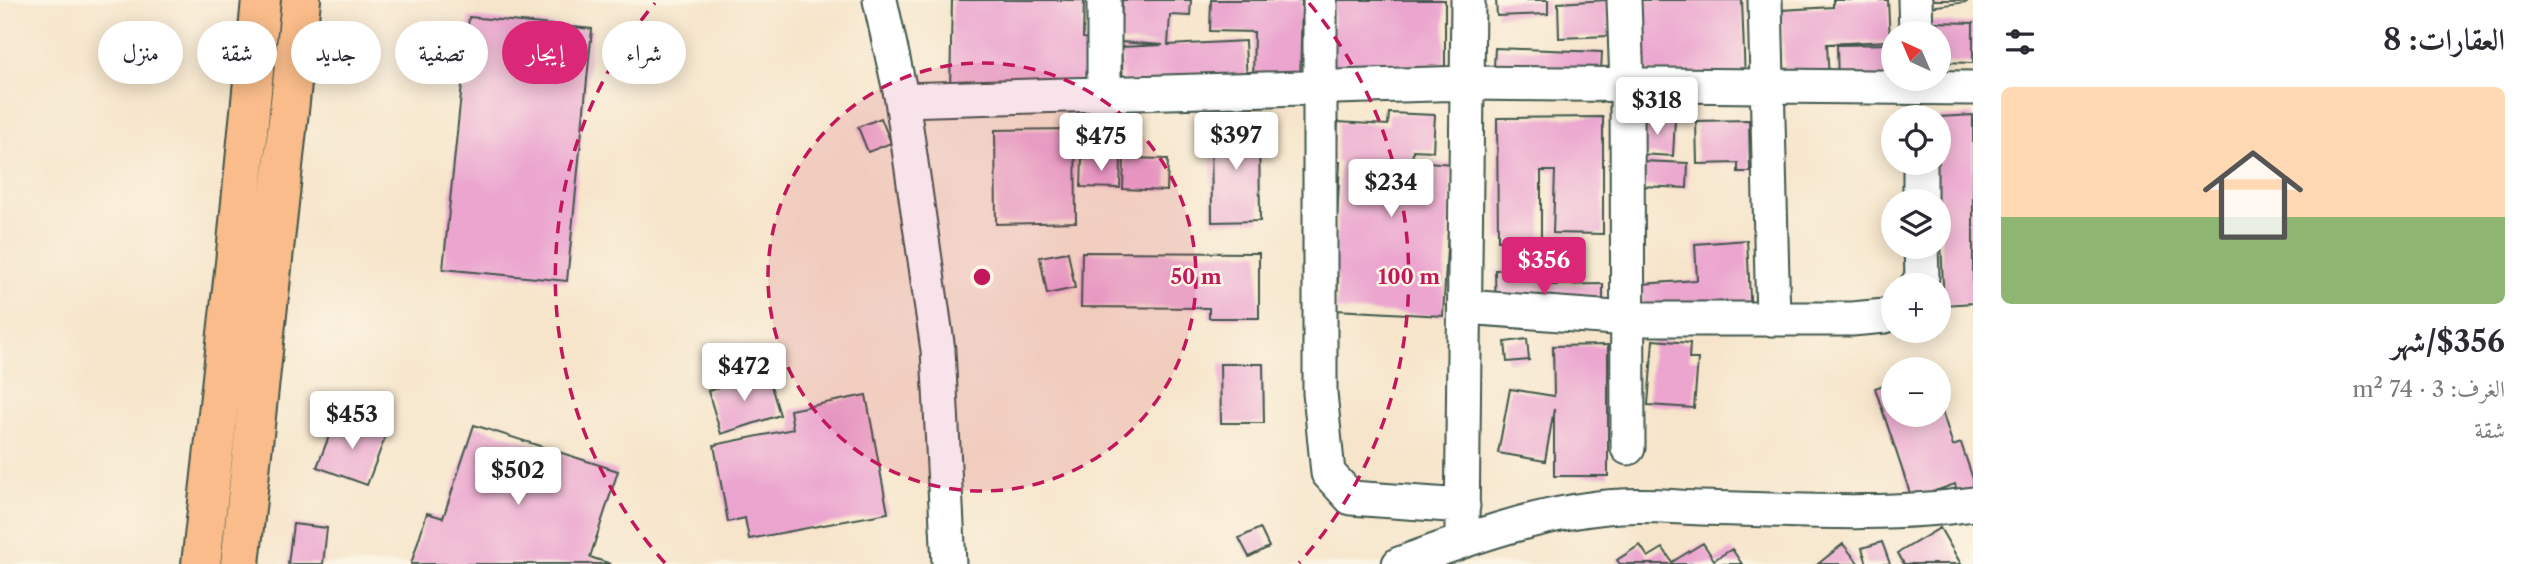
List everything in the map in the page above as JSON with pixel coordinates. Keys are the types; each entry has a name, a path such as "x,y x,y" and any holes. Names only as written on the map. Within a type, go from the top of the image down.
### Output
{"main road":[{"path":"201,564 261,0"},
{"path":"240,564 301,0"}],"street":[{"path":"880,0 902,100 938,350 948,564"},
{"path":"1104,0 1104,94"},
{"path":"1320,0 1320,393 1328,473 1351,498 1463,506"},
{"path":"1462,542 1468,0"},
{"path":"1625,0 1628,448"},
{"path":"1765,0 1773,319"},
{"path":"1915,0 1916,21"},
{"path":"902,100 1467,83 1768,86 1918,95 1973,88"},
{"path":"1465,307 1628,319 1852,320 1881,316"},
{"path":"1399,564 1462,542 1567,513 1621,506 1929,510 1973,504"}],"building":[{"path":"952,0 1084,0 1083,38 1088,39 1087,82 1092,59 1122,66 1121,47 1163,45 1120,42 1122,0 1191,0 1190,16 1170,15 1168,45 1245,41 1247,84 1123,89 1122,67 1116,92 950,89"},
{"path":"1211,0 1302,0 1300,84 1253,83 1254,32 1210,31"},
{"path":"1333,0 1445,0 1445,85 1333,95"},
{"path":"1496,0 1548,0 1548,14 1497,16"},
{"path":"1607,0 1609,36 1559,38 1558,3"},
{"path":"1636,0 1742,0 1745,80 1639,71"},
{"path":"1833,0 1888,0 1889,21 1881,21 1881,41 1827,44 1829,80 1785,82 1781,10 1833,7"},
{"path":"1929,0 1967,0 1967,2 1930,7"},
{"path":"469,17 510,21 502,21 502,84 587,84 567,281 443,269 462,84 488,84 488,21 469,21"},
{"path":"1951,22 1973,23 1973,63 1951,62"},
{"path":"588,29 592,29 588,69"},
{"path":"1881,44 1881,80 1838,85 1837,45"},
{"path":"1495,48 1602,52 1600,90 1493,85"},
{"path":"1389,113 1435,115 1433,151 1413,150 1412,163 1424,163 1424,198 1411,197 1410,189 1410,200 1426,201 1428,162 1452,164 1443,316 1336,310 1338,277 1334,277 1340,162 1336,162 1338,122 1388,125"},
{"path":"1973,115 1973,303 1951,305 1951,273 1942,273 1942,259 1951,259 1951,189 1934,189 1934,175 1951,175 1951,116"},
{"path":"1603,117 1603,234 1553,233 1555,171 1541,171 1541,240 1498,240 1497,118"},
{"path":"1641,117 1675,119 1673,156 1639,154"},
{"path":"881,118 891,143 868,152 858,127"},
{"path":"1749,120 1750,172 1738,172 1738,163 1697,164 1696,121"},
{"path":"1259,123 1260,221 1212,222 1211,124"},
{"path":"1075,129 1076,222 996,224 995,130"},
{"path":"1082,158 1121,159 1120,188 1081,187"},
{"path":"1124,158 1168,159 1167,191 1123,189"},
{"path":"1641,161 1688,163 1687,188 1640,186"},
{"path":"1747,240 1751,316 1644,323 1641,284 1697,280 1695,244"},
{"path":"1068,252 1075,288 1047,294 1040,257"},
{"path":"1082,252 1259,253 1259,318 1209,318 1209,308 1081,307"},
{"path":"1545,269 1545,285 1603,284 1603,317 1496,318 1495,270"},
{"path":"1527,339 1529,360 1507,362 1505,342"},
{"path":"1653,340 1690,343 1689,359 1698,359 1694,408 1648,405"},
{"path":"1608,345 1608,476 1554,476 1554,409 1545,461 1498,453 1510,389 1554,396 1553,346"},
{"path":"1220,364 1263,364 1264,423 1221,423"},
{"path":"767,373 780,415 721,434 708,391"},
{"path":"1881,386 1881,406 1875,388"},
{"path":"866,395 888,513 749,539 745,518 728,522 714,445 793,429 790,410"},
{"path":"337,416 386,435 367,485 317,467"},
{"path":"474,425 618,471 590,557 611,564 411,564 427,513 443,518"},
{"path":"1888,427 1947,427 1953,446 1961,443 1973,479 1973,490 1958,494 1955,484 1912,499"},
{"path":"293,524 327,528 323,564 288,564"},
{"path":"1260,528 1269,547 1249,557 1239,538"},
{"path":"1940,528 1961,564 1904,564 1898,553"},
{"path":"1882,542 1890,564 1867,564 1862,548"},
{"path":"1703,543 1714,560 1732,549 1742,564 1620,564 1617,560 1640,545 1648,557 1663,548 1672,562"},
{"path":"1843,544 1859,564 1818,564"}]}
